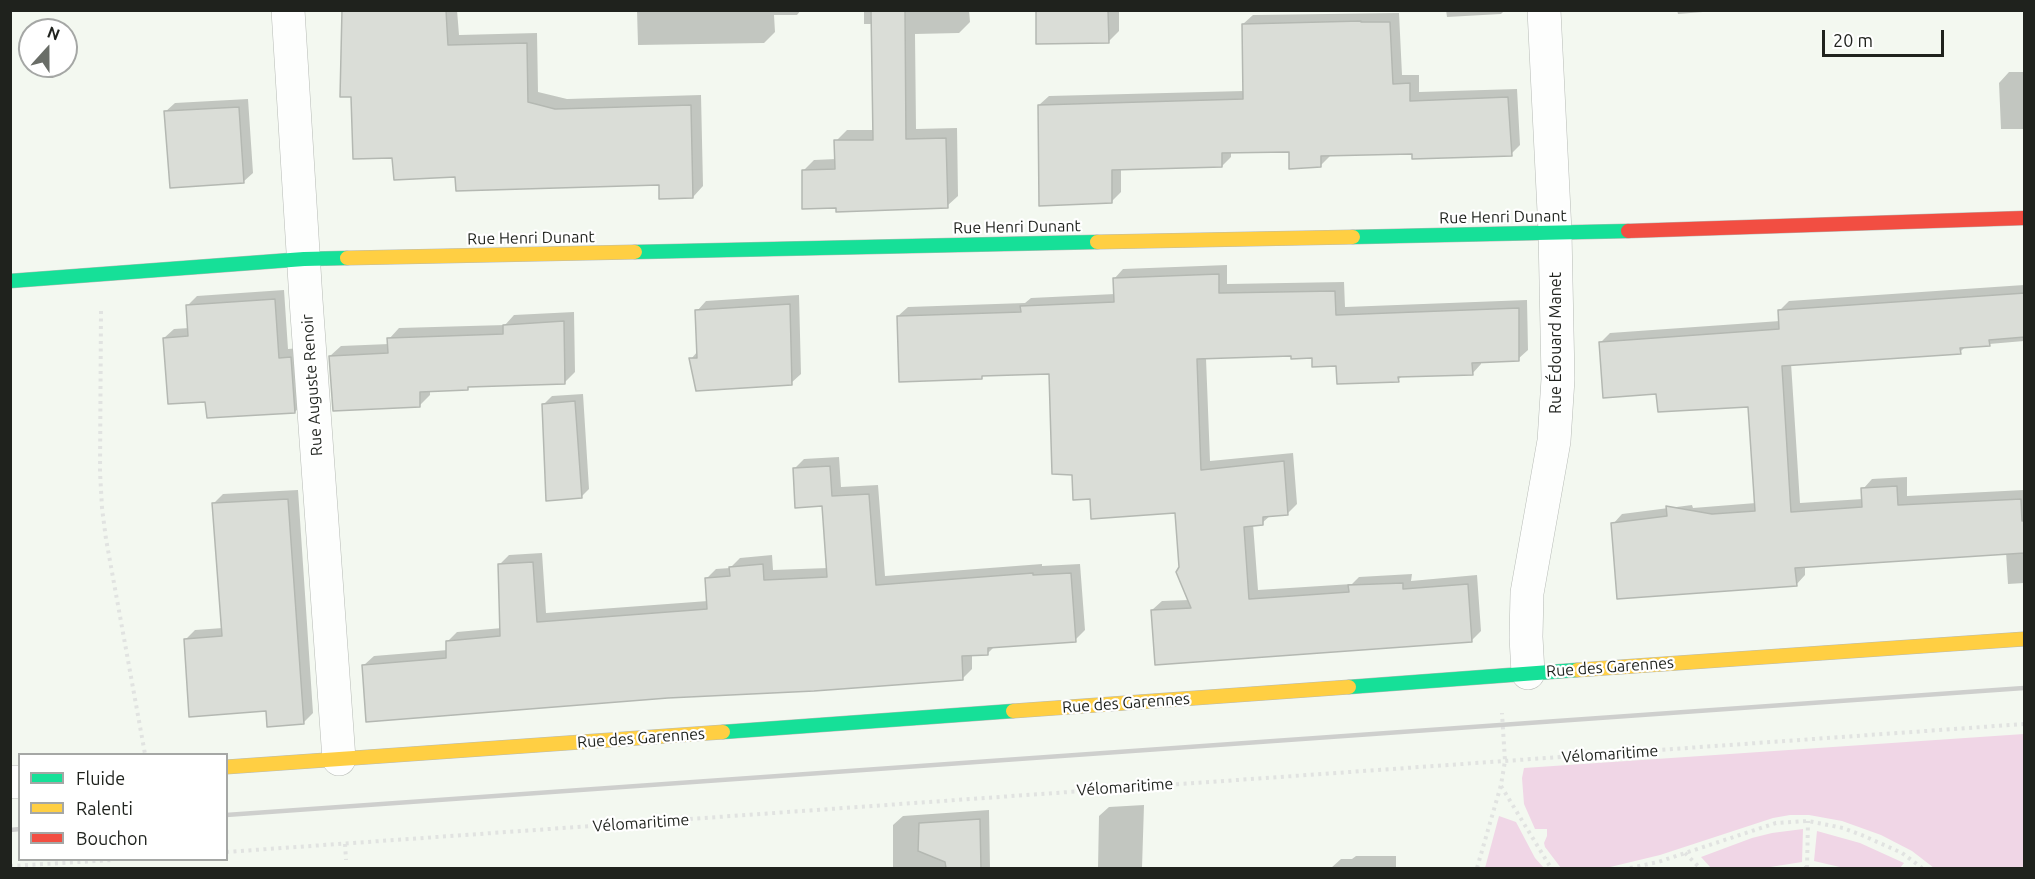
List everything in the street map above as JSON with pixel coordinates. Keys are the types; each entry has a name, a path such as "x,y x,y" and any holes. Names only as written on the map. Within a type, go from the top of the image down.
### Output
{"street":[{"name":"Rue Auguste Renoir","path":"288,10 339,759"},
{"name":"Rue Édouard Manet","path":"1528,673 1527,593 1554,441 1557,403 1555,232 1544,10"},
{"name":"Rue Henri Dunant","path":"10,280 304,259 1555,232 2025,218"},
{"name":"Rue des Garennes","path":"228,767 2025,639"}],"path":[{"path":"102,274 100,472 102,508 145,753"},
{"path":"1477,868 1501,785 1505,761 1502,708 1496,677"},
{"name":"Vélomaritime","path":"228,852 2025,724"},
{"path":"1501,785 1551,868"},
{"path":"1807,868 1808,821"},
{"path":"1630,868 1658,862 1776,823 1808,821 1843,828 1864,836 1902,853 1922,868"},
{"path":"345,844 346,860"},
{"path":"1685,853 1700,868"},
{"path":"10,866 97,861"},
{"path":"1910,868 1915,862"}],"shaded area":[{"path":"2024,734 2024,868 1934,868 1912,851 1881,835 1842,821 1809,815 1790,815 1773,818 1660,855 1606,868 1561,868 1545,847 1547,829 1535,829 1524,804 1522,778 1524,768"},
{"path":"1499,816 1516,822 1535,858 1544,868 1485,868"},
{"path":"1803,829 1802,862 1764,868 1711,868 1701,857 1752,838"},
{"path":"1817,831 1860,843 1904,863 1900,868 1844,868 1814,861"}],"building":[{"path":"342,10 446,10 448,45 527,43 528,102 555,109 691,105 693,198 659,199 659,185 456,191 455,177 394,180 392,158 353,159 351,97 340,97"},
{"path":"871,10 905,10 906,139 946,138 948,208 836,212 836,208 802,209 802,170 835,169 834,140 873,140"},
{"path":"1036,10 1108,10 1109,43 1036,44"},
{"path":"1390,22 1393,84 1410,83 1410,101 1508,97 1512,156 1412,159 1412,154 1321,156 1321,167 1289,169 1289,152 1222,153 1222,167 1112,170 1112,203 1039,206 1038,105 1243,99 1242,24"},
{"path":"239,107 244,183 170,188 164,111"},
{"path":"1219,274 1219,293 1335,291 1336,315 1519,308 1519,361 1472,363 1473,375 1398,377 1399,382 1337,384 1336,366 1312,367 1312,358 1291,359 1291,356 1197,359 1201,470 1284,461 1288,515 1263,517 1263,525 1244,527 1249,599 1349,592 1348,585 1403,583 1403,589 1468,584 1472,642 1155,665 1151,610 1191,608 1176,572 1179,567 1175,513 1091,519 1090,499 1073,500 1072,475 1052,474 1049,374 899,382 897,316 1021,312 1020,306 1114,302 1113,278"},
{"path":"2025,293 2025,337 1989,340 1990,346 1960,348 1961,354 1782,366 1791,512 1862,507 1861,488 1897,486 1898,505 2021,499 2022,521 2025,520 2025,553 1795,568 1797,586 1617,599 1611,523 1667,516 1666,506 1712,514 1755,511 1748,407 1658,412 1656,394 1603,398 1599,342 1779,329 1778,310"},
{"path":"275,299 279,358 291,357 295,413 207,418 205,402 168,404 163,338 188,336 186,305"},
{"path":"790,304 792,385 696,391 689,358 697,358 695,310"},
{"path":"564,321 565,384 468,387 468,390 420,392 420,407 333,411 329,356 388,353 387,338 503,334 503,325"},
{"path":"575,401 582,498 546,501 542,404"},
{"path":"830,466 832,496 869,494 876,585 1033,573 1033,575 1071,573 1076,642 988,648 988,655 962,656 963,680 814,691 668,698 366,722 362,665 446,658 446,641 500,636 498,564 533,562 537,622 707,609 705,578 730,576 729,567 763,564 764,580 827,577 822,506 795,508 793,468"},
{"path":"288,499 304,724 267,727 266,711 189,717 184,639 222,636 212,503"},
{"path":"980,819 981,868 946,868 945,862 918,851 919,823"}],"railway":[{"path":"228,815 2024,688"},
{"path":"10,830 18,829"}],"traffic: fast":[{"path":"1353,237 1628,231"},
{"path":"635,252 1097,242"},
{"path":"10,281 304,259 347,258"},
{"path":"1349,687 1577,670"},
{"path":"723,732 1013,711"}],"traffic: slow":[{"path":"1097,242 1353,237"},
{"path":"347,258 635,252"},
{"path":"1577,670 2024,639"},
{"path":"1013,711 1349,687"},
{"path":"228,767 723,732"}],"traffic: jam":[{"path":"1628,231 2024,218"}]}
